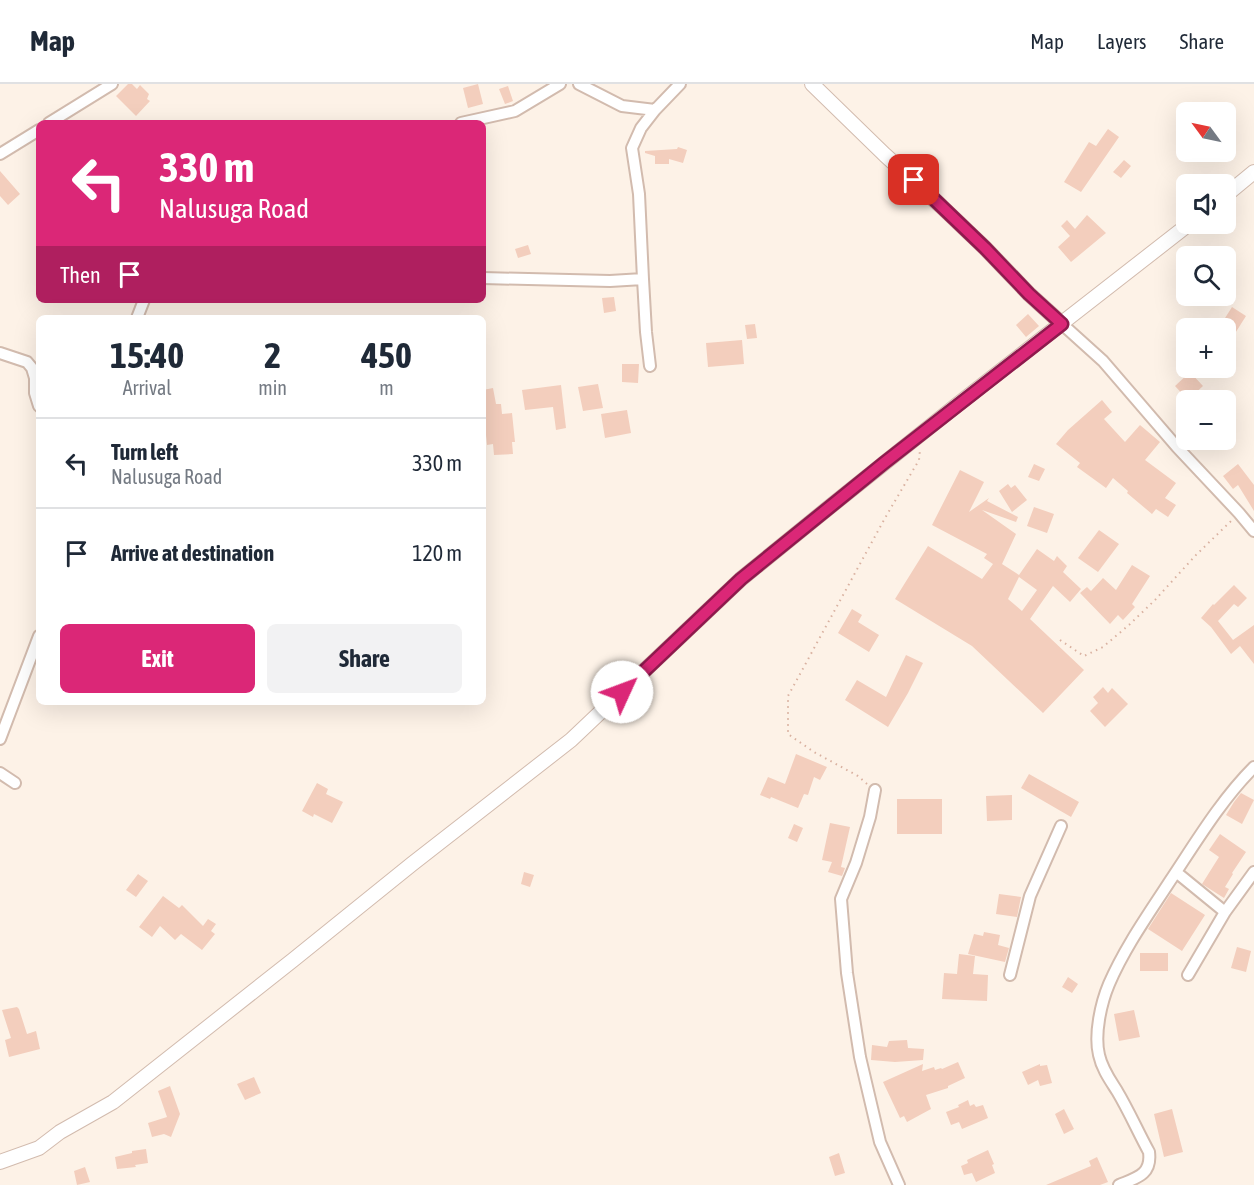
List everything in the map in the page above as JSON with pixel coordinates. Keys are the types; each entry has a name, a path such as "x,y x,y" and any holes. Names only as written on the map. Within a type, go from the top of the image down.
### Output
{"street":[{"path":"54,120 112,84"},
{"path":"474,120 515,111 561,84"},
{"path":"579,84 622,106 655,110"},
{"path":"650,366 646,332 639,194 632,148 641,128 680,84"},
{"path":"812,84 978,241 1029,294 1103,361 1254,531"},
{"path":"0,154 36,131"},
{"path":"1236,187 1254,172"},
{"path":"0,1162 39,1148 60,1132 113,1101 293,960 571,740 741,579 922,433 1176,234"},
{"path":"486,278 610,281 643,279"},
{"path":"0,353 27,362 32,368 36,396"},
{"path":"0,739 36,644"},
{"path":"1119,1185 1142,1175 1150,1160 1149,1152 1118,1092 1107,1076 1098,1054 1098,1022 1108,985 1125,950 1176,873 1219,809 1254,767"},
{"path":"0,773 15,783"},
{"path":"875,790 870,817 856,862 841,899 847,973 860,1057 880,1142 899,1185"},
{"path":"1010,975 1030,896 1061,826"},
{"path":"1188,975 1225,912 1254,872"},
{"path":"1176,873 1225,912"}],"path":[{"path":"875,790 858,776 814,753 788,734 788,696 919,460 922,433"},
{"path":"1060,640 1084,656 1103,647 1138,616 1195,555 1239,513"}],"building":[{"path":"128,84 132,84 137,89 140,85 149,94 147,99 150,101 136,116 116,96"},
{"path":"478,84 483,104 468,108 463,88"},
{"path":"508,86 513,101 505,104 499,89"},
{"path":"1108,129 1119,137 1081,192 1064,182 1089,142 1096,146"},
{"path":"678,147 687,150 683,163 669,159 669,164 655,164 655,156 645,153 645,151 677,149"},
{"path":"1124,160 1131,166 1121,178 1113,172"},
{"path":"0,171 20,194 8,205 0,196"},
{"path":"1087,215 1106,233 1071,262 1058,247 1070,236 1061,226 1067,220 1075,229"},
{"path":"528,245 531,254 518,258 515,249"},
{"path":"614,297 616,311 604,313 602,298"},
{"path":"1232,307 1246,316 1236,332 1236,318 1225,318"},
{"path":"1028,314 1039,326 1026,337 1016,325"},
{"path":"755,324 757,338 747,339 745,325"},
{"path":"742,340 744,364 708,367 706,343"},
{"path":"622,364 639,364 638,383 622,382"},
{"path":"1184,378 1196,378 1203,386 1199,390 1179,390 1175,386"},
{"path":"598,384 603,408 583,411 578,387"},
{"path":"561,385 566,428 556,430 553,407 525,410 522,390"},
{"path":"493,388 496,404 501,404 502,414 512,413 515,442 512,442 513,454 494,455 493,444 487,445 486,389"},
{"path":"1102,400 1112,412 1104,419 1125,442 1140,425 1160,442 1145,460 1176,483 1165,498 1176,505 1168,517 1156,509 1152,514 1113,478 1106,488 1077,467 1080,463 1056,444 1068,430"},
{"path":"627,410 631,433 605,438 601,414"},
{"path":"1034,464 1045,469 1039,481 1028,477"},
{"path":"1238,464 1254,485 1254,511 1238,485 1233,489 1223,476"},
{"path":"960,470 984,482 969,512 989,498 987,501 1018,517 1016,522 982,510 1016,534 1002,564 1019,575 1037,549 1054,561 1057,556 1067,566 1063,572 1081,589 1070,602 1053,586 1030,619 1084,670 1043,713 972,646 895,599 928,546 982,579 993,564 984,558 987,554 932,525","holes":["1019,577 1037,590 1022,611 1008,599"]},
{"path":"1008,484 1011,488 1015,485 1027,500 1012,512 999,491"},
{"path":"1034,507 1054,514 1047,533 1027,526"},
{"path":"1099,530 1119,544 1098,572 1078,558"},
{"path":"1132,565 1150,576 1132,604 1135,607 1123,620 1118,615 1110,624 1080,593 1087,587 1091,591 1103,578 1116,590"},
{"path":"1234,585 1247,598 1238,607 1234,604 1218,621 1233,640 1254,625 1254,664 1240,646 1231,654 1211,627 1201,618"},
{"path":"852,609 862,615 858,622 879,635 869,652 838,633"},
{"path":"906,655 923,663 888,727 845,700 857,680 886,697"},
{"path":"1103,687 1108,693 1112,688 1128,704 1105,727 1090,711 1098,703 1093,697"},
{"path":"796,754 827,767 820,780 814,777 808,795 804,794 798,808 760,795 768,777 785,784"},
{"path":"1029,774 1079,802 1071,817 1021,788"},
{"path":"317,783 328,789 326,794 343,802 332,823 302,811"},
{"path":"1241,793 1254,800 1242,824 1226,815"},
{"path":"1012,795 1012,820 987,821 986,796"},
{"path":"897,799 942,799 942,834 897,834"},
{"path":"830,823 850,827 841,867 845,868 842,876 828,872 832,862 822,860"},
{"path":"794,824 803,828 797,842 788,838"},
{"path":"1220,834 1246,852 1225,887 1229,889 1224,898 1202,884 1219,857 1209,850"},
{"path":"524,872 534,875 530,887 521,884"},
{"path":"138,874 148,881 136,897 126,890"},
{"path":"1171,893 1205,915 1182,951 1148,929"},
{"path":"999,894 1021,897 1017,917 996,914"},
{"path":"163,896 179,908 182,905 203,926 208,919 216,924 211,931 215,934 202,950 181,934 175,940 160,926 152,937 139,927"},
{"path":"984,932 1000,935 998,945 1009,948 1005,962 968,954 974,934 983,936"},
{"path":"1237,947 1251,951 1246,972 1231,968"},
{"path":"1140,953 1168,953 1168,971 1140,971"},
{"path":"959,954 975,956 973,974 988,975 987,1001 942,999 944,973 957,974"},
{"path":"1068,977 1078,984 1072,993 1062,987"},
{"path":"17,1007 27,1034 36,1031 40,1049 9,1057 5,1040 11,1038 2,1010"},
{"path":"1134,1010 1140,1037 1119,1041 1114,1014"},
{"path":"907,1040 908,1048 924,1049 923,1060 895,1062 871,1060 872,1045 887,1047 889,1041"},
{"path":"958,1062 965,1078 948,1088 926,1095 931,1109 907,1122 904,1116 900,1118 883,1082 923,1064 922,1071 934,1067 935,1070 942,1069"},
{"path":"1040,1064 1040,1066 1047,1065 1052,1083 1040,1086 1038,1080 1028,1085 1022,1072"},
{"path":"254,1077 261,1093 245,1100 237,1084"},
{"path":"170,1086 180,1114 171,1137 164,1134 152,1137 148,1123 167,1117 158,1091"},
{"path":"968,1100 970,1106 983,1105 988,1118 962,1129 959,1122 951,1125 946,1112 959,1107 958,1105"},
{"path":"1064,1109 1074,1129 1064,1134 1055,1114"},
{"path":"1172,1109 1183,1152 1164,1157 1154,1114"},
{"path":"146,1149 148,1163 117,1169 115,1157"},
{"path":"988,1150 995,1173 976,1182 972,1173 964,1175 961,1166 968,1163 967,1160"},
{"path":"839,1153 845,1173 835,1176 829,1157"},
{"path":"1097,1157 1108,1182 1100,1185 1046,1185 1091,1166 1089,1161"},
{"path":"85,1167 90,1182 77,1185 74,1171"}],"route":[{"path":"622,692 741,579 884,463 1062,324 914,180"}]}
